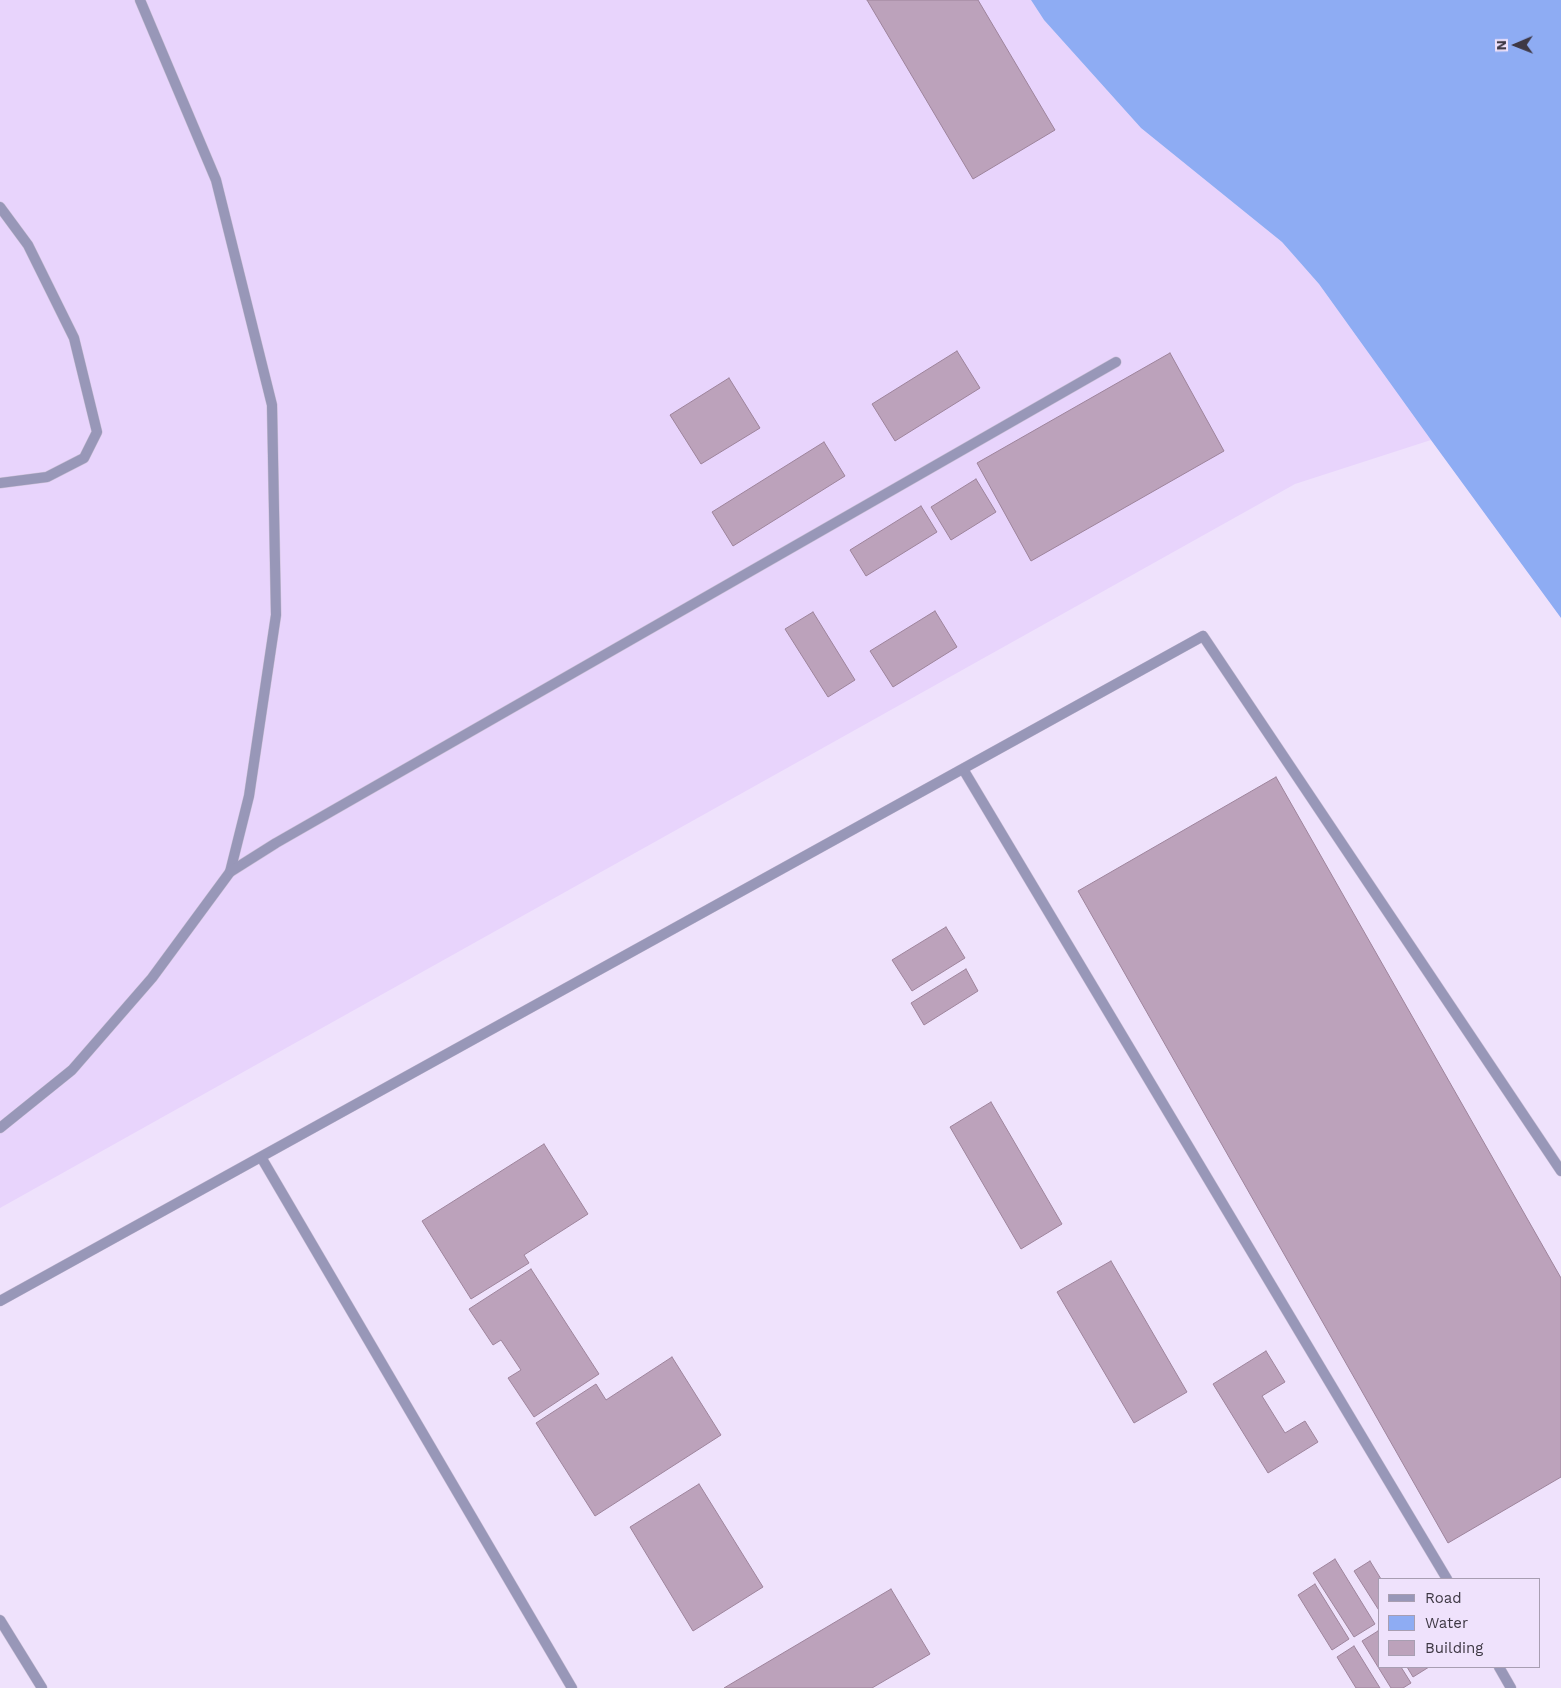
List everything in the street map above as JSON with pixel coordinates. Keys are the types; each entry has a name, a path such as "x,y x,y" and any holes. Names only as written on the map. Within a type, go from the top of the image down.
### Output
{"street":[{"path":"140,0 216,180 272,405 276,615 249,796 230,872"},
{"path":"0,207 28,245 74,338 97,432 84,458 47,477 0,483"},
{"path":"0,1128 72,1070 152,978 230,872 276,843 1116,362"},
{"path":"0,1301 1203,636 1561,1171"},
{"path":"963,769 1446,1578"},
{"path":"261,1157 572,1688"},
{"path":"0,1620 42,1688"},
{"path":"1500,1668 1511,1688"}],"shaded area":[{"path":"0,0 1031,0 1044,20 1141,128 1282,242 1319,284 1431,440 1295,484 0,1208"}],"water":[{"path":"1031,0 1561,0 1561,618 1319,284 1282,242 1141,128 1044,20"}],"building":[{"path":"867,0 978,0 1055,130 973,179"},
{"path":"957,351 980,388 895,441 872,404"},
{"path":"1170,353 1224,451 1031,561 977,463"},
{"path":"729,378 760,428 701,464 670,415"},
{"path":"824,442 845,476 733,546 712,512"},
{"path":"976,479 996,512 951,540 931,507"},
{"path":"921,506 937,532 866,576 850,550"},
{"path":"935,611 957,647 893,687 870,651"},
{"path":"813,612 855,680 828,697 785,629"},
{"path":"1276,777 1561,1278 1561,1477 1448,1543 1078,891"},
{"path":"946,927 965,958 912,991 892,960"},
{"path":"966,969 978,991 924,1025 911,1003"},
{"path":"991,1102 1062,1224 1021,1249 950,1127"},
{"path":"544,1144 588,1214 524,1255 529,1263 471,1299 422,1221"},
{"path":"1111,1261 1187,1392 1134,1423 1057,1292"},
{"path":"531,1269 599,1374 534,1417 508,1378 521,1370 501,1340 493,1345 469,1309"},
{"path":"1266,1351 1285,1382 1262,1396 1285,1433 1305,1421 1318,1442 1268,1473 1213,1384"},
{"path":"672,1357 721,1435 595,1516 536,1423 596,1384 606,1400"},
{"path":"699,1484 763,1587 693,1631 630,1527"},
{"path":"1335,1559 1375,1624 1354,1637 1313,1573"},
{"path":"1370,1561 1380,1578 1378,1578 1378,1609 1354,1571"},
{"path":"1315,1584 1349,1639 1332,1650 1298,1595"},
{"path":"891,1589 930,1654 872,1688 724,1688"},
{"path":"1378,1631 1378,1667 1362,1641"},
{"path":"1354,1646 1380,1688 1356,1688 1337,1657"},
{"path":"1379,1668 1402,1668 1411,1683 1403,1688 1391,1688"},
{"path":"1408,1668 1427,1668 1413,1677"}]}
